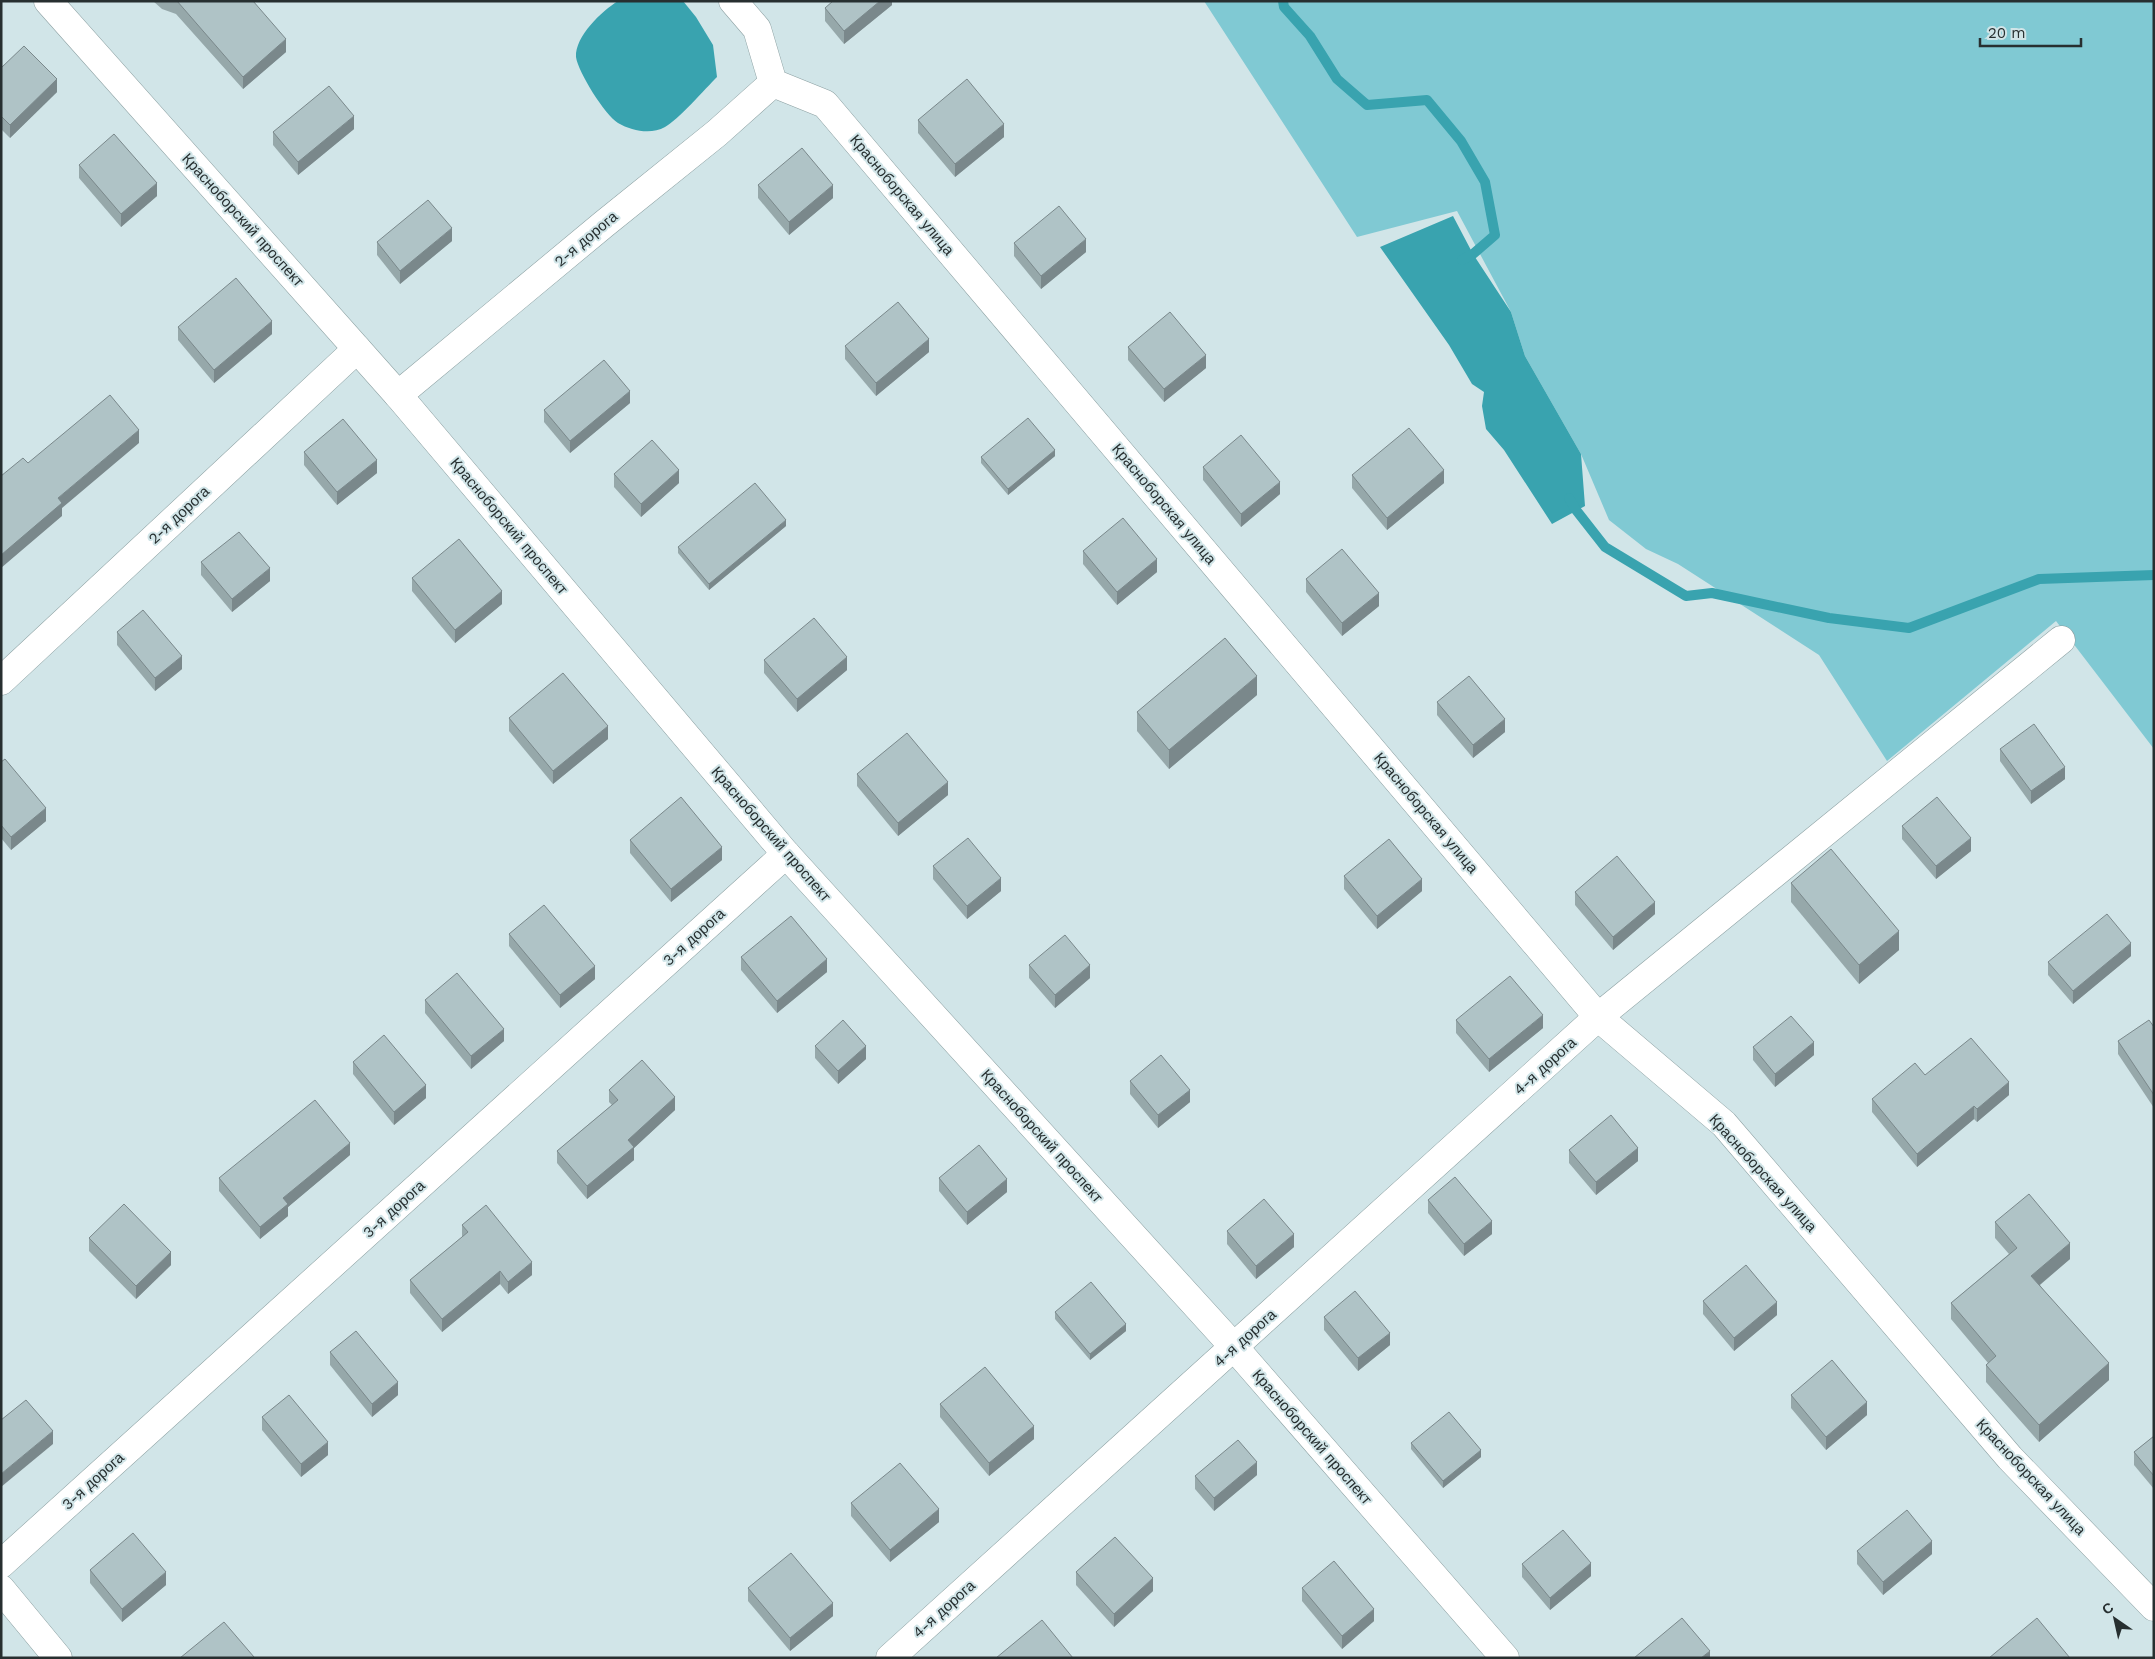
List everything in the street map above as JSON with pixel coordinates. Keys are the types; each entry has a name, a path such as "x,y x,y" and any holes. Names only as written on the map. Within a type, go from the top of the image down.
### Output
{"street":[{"name":"Красноборский проспект","path":"48,1 398,395 786,854 1234,1348 1505,1658"},
{"path":"732,1 757,29 773,83"},
{"name":"2-я дорога","path":"398,395 717,133 773,83"},
{"name":"Красноборская улица","path":"773,83 825,104 1598,1017 1724,1124 2010,1458 2154,1606"},
{"name":"2-я дорога","path":"1,680 357,349"},
{"name":"4-я дорога","path":"890,1658 1598,1017 2062,640"},
{"name":"3-я дорога","path":"1,1564 786,854"},
{"path":"1,1589 58,1658"}],"shaded area":[{"path":"618,1 683,1 696,17 713,45 717,77 670,124 654,131 641,131 618,123 600,103 582,73 576,57 580,41 591,25"},
{"path":"1204,1 2154,1 2154,749 2056,621 1887,761 1819,655 1678,564 1646,549 1609,520 1581,454 1525,356 1511,312 1457,211 1357,237"},
{"path":"1453,216 1473,254 1511,312 1525,356 1581,454 1585,506 1552,524 1504,450 1486,429 1482,406 1484,392 1472,384 1449,345 1380,247"}],"building":[{"path":"177,1 253,1 286,39 243,77"},
{"path":"833,1 880,1 844,31 825,8"},
{"path":"24,46 57,79 10,125 1,116 1,68"},
{"path":"967,79 1004,124 955,164 918,120"},
{"path":"329,86 354,116 298,162 273,132"},
{"path":"114,134 157,183 121,214 79,165"},
{"path":"802,148 833,185 789,222 758,185"},
{"path":"428,200 452,228 400,271 377,242"},
{"path":"1059,206 1086,239 1041,276 1014,243"},
{"path":"236,278 272,321 214,370 178,327"},
{"path":"898,302 929,339 876,383 845,346"},
{"path":"1170,312 1206,355 1164,389 1128,347"},
{"path":"604,360 630,391 570,441 544,410"},
{"path":"110,395 139,430 58,498 62,503 1,555 1,476 23,458 28,463"},
{"path":"1028,418 1055,450 1008,489 981,457"},
{"path":"343,419 377,460 337,492 304,452"},
{"path":"1409,428 1444,470 1387,518 1352,475"},
{"path":"1241,435 1280,482 1241,514 1203,467"},
{"path":"652,440 679,470 641,504 614,474"},
{"path":"755,483 786,520 709,584 678,547"},
{"path":"1123,518 1157,559 1117,592 1083,551"},
{"path":"239,532 270,568 232,599 201,562"},
{"path":"459,539 502,591 455,630 412,578"},
{"path":"1342,549 1379,593 1342,623 1306,579"},
{"path":"143,610 182,656 155,678 117,632"},
{"path":"814,618 847,657 797,699 764,660"},
{"path":"1225,638 1257,676 1169,750 1137,712"},
{"path":"563,673 608,726 553,771 509,718"},
{"path":"1469,676 1505,719 1473,745 1437,702"},
{"path":"2034,724 2065,767 2031,791 2000,749"},
{"path":"907,733 948,782 898,823 857,774"},
{"path":"5,759 46,808 11,837 1,825 1,762"},
{"path":"681,797 722,847 671,889 630,840"},
{"path":"1937,797 1971,838 1936,866 1902,826"},
{"path":"968,838 1001,878 967,906 933,866"},
{"path":"1389,839 1422,879 1377,916 1344,876"},
{"path":"1831,849 1899,931 1859,965 1791,883"},
{"path":"1617,856 1655,902 1613,937 1575,892"},
{"path":"544,905 595,966 560,995 509,934"},
{"path":"2107,914 2131,943 2073,991 2048,962"},
{"path":"791,916 827,959 777,1001 741,957"},
{"path":"1065,935 1090,965 1055,995 1029,965"},
{"path":"457,973 504,1029 471,1056 425,1000"},
{"path":"1510,976 1543,1015 1489,1059 1456,1020"},
{"path":"1791,1016 1814,1042 1775,1074 1753,1047"},
{"path":"843,1020 866,1046 838,1071 815,1046"},
{"path":"2149,1020 2154,1027 2154,1095 2118,1041"},
{"path":"384,1035 426,1085 394,1112 353,1062"},
{"path":"1971,1038 2009,1082 1977,1109 1974,1106 1917,1154 1872,1099 1915,1063 1925,1075"},
{"path":"1161,1055 1190,1090 1158,1115 1130,1081"},
{"path":"642,1060 675,1097 628,1140 634,1147 587,1186 557,1151 618,1100 609,1090"},
{"path":"315,1100 350,1143 283,1198 288,1204 260,1227 219,1178"},
{"path":"1611,1115 1638,1148 1596,1182 1569,1150"},
{"path":"979,1145 1007,1179 967,1212 939,1178"},
{"path":"1455,1177 1492,1221 1464,1244 1428,1200"},
{"path":"2029,1194 2070,1243 2031,1276 2109,1363 2039,1425 1986,1365 1996,1356 1951,1303 2017,1248 1995,1222"},
{"path":"1264,1199 1294,1234 1256,1266 1227,1231"},
{"path":"124,1204 171,1252 136,1286 89,1238"},
{"path":"486,1205 532,1262 508,1282 500,1271 442,1319 410,1280 468,1232 462,1225"},
{"path":"1746,1265 1777,1302 1734,1338 1703,1301"},
{"path":"1091,1282 1126,1324 1090,1354 1055,1312"},
{"path":"1355,1291 1390,1333 1358,1358 1324,1317"},
{"path":"356,1331 398,1382 372,1404 330,1352"},
{"path":"1832,1360 1867,1402 1826,1437 1791,1395"},
{"path":"985,1367 1034,1426 989,1463 940,1404"},
{"path":"289,1395 328,1442 301,1464 262,1417"},
{"path":"26,1400 53,1431 1,1474 1,1420"},
{"path":"1449,1412 1481,1450 1443,1481 1411,1443"},
{"path":"2154,1436 2154,1476 2134,1452"},
{"path":"1238,1440 1257,1462 1214,1498 1195,1476"},
{"path":"900,1463 939,1509 890,1550 851,1503"},
{"path":"1907,1510 1932,1541 1883,1582 1857,1551"},
{"path":"1563,1530 1591,1563 1550,1598 1522,1564"},
{"path":"133,1533 166,1572 122,1609 90,1570"},
{"path":"1115,1537 1153,1578 1114,1614 1076,1572"},
{"path":"791,1553 833,1603 790,1638 748,1588"},
{"path":"1334,1561 1374,1609 1342,1636 1302,1588"},
{"path":"1682,1618 1710,1651 1701,1658 1634,1658"},
{"path":"2037,1618 2070,1658 1989,1658"},
{"path":"1042,1620 1073,1658 996,1658"},
{"path":"224,1622 253,1658 180,1658"}],"waterway":[{"path":"1283,1 1284,7 1310,36 1337,79 1367,105 1427,100 1461,141 1485,182 1495,235 1473,254 1462,260"},
{"path":"1569,498 1605,547 1686,596 1712,593 1829,618 1909,628 2039,579 2154,575"}]}
